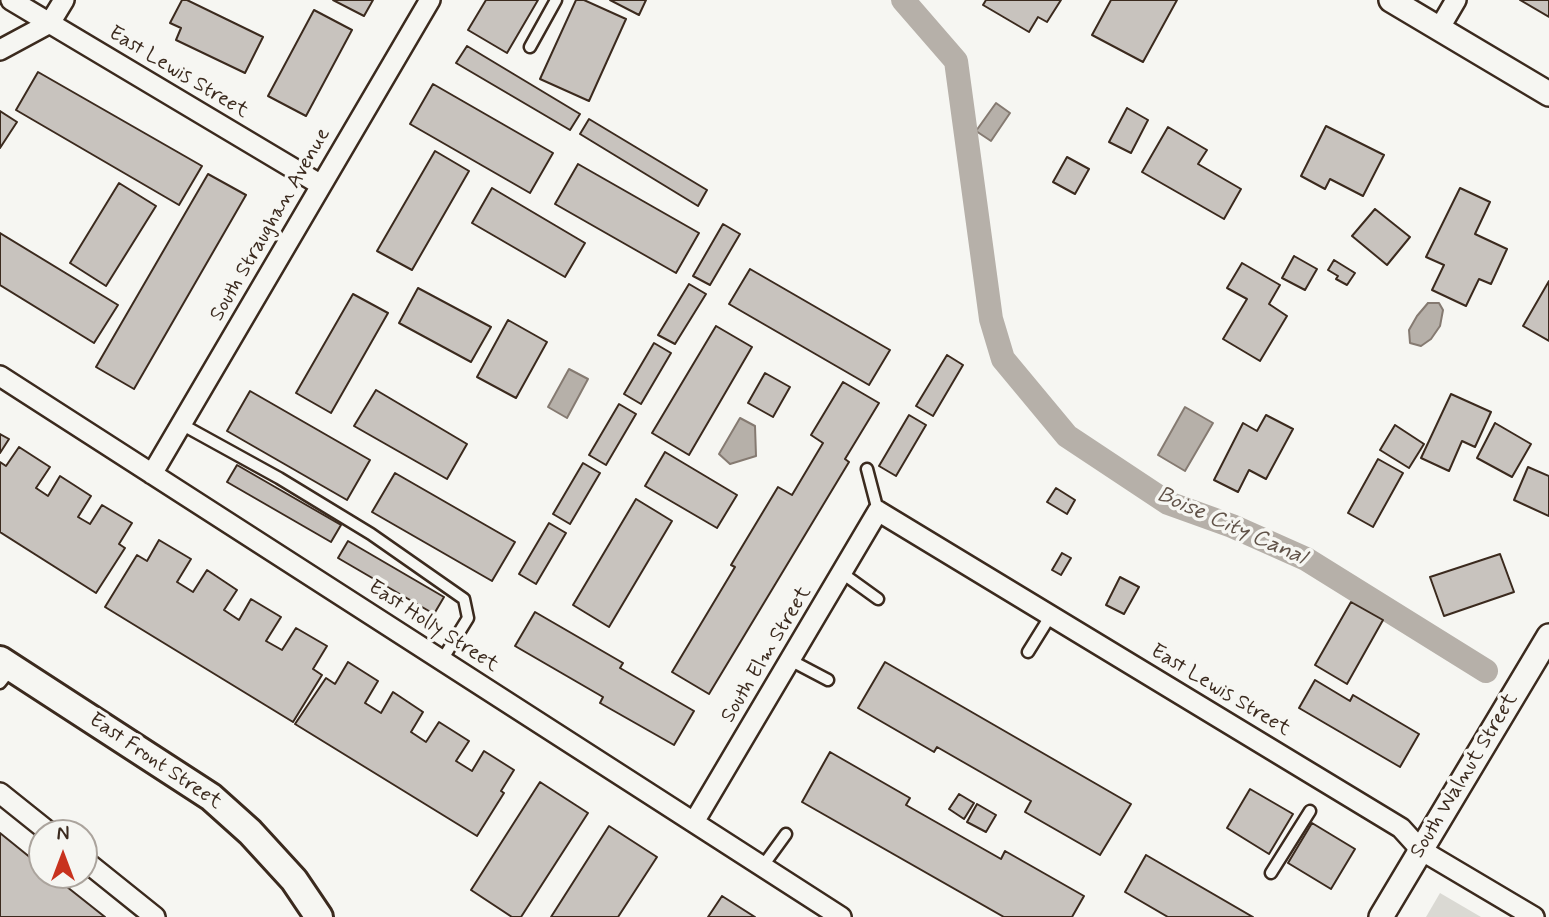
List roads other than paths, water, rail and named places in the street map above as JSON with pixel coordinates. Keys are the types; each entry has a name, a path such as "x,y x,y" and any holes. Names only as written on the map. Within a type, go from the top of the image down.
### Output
{"main road":[{"name":"East Front Street","path":"4,670 211,797 250,832 294,880 319,917"}],"street":[{"name":"East Lewis Street","path":"11,0 321,185"},
{"path":"0,50 50,23 64,0"},
{"name":"South Straughan Avenue","path":"152,474 430,0"},
{"path":"1391,0 1549,94"},
{"path":"1439,29 1456,0"},
{"name":"East Holly Street","path":"0,376 841,917"},
{"name":"East Lewis Street","path":"878,511 1401,828 1421,850 1534,917"},
{"name":"South Elm Street","path":"694,822 878,511"},
{"name":"South Walnut Street","path":"1381,917 1549,636"},
{"path":"0,793 32,819"},
{"path":"98,871 155,917"}],"lane":[{"path":"530,47 555,0"},
{"path":"181,424 279,478 371,534 464,600 468,618 442,660"},
{"path":"867,469 878,511"},
{"path":"842,573 877,600"},
{"path":"1028,652 1051,615"},
{"path":"790,660 828,680"},
{"path":"1271,873 1310,811"},
{"path":"762,867 786,834"}],"waterway":[{"name":"Boise City Canal","path":"903,0 956,61 991,319 1003,359 1067,436 1168,503 1232,526 1306,559 1486,671"}]}
